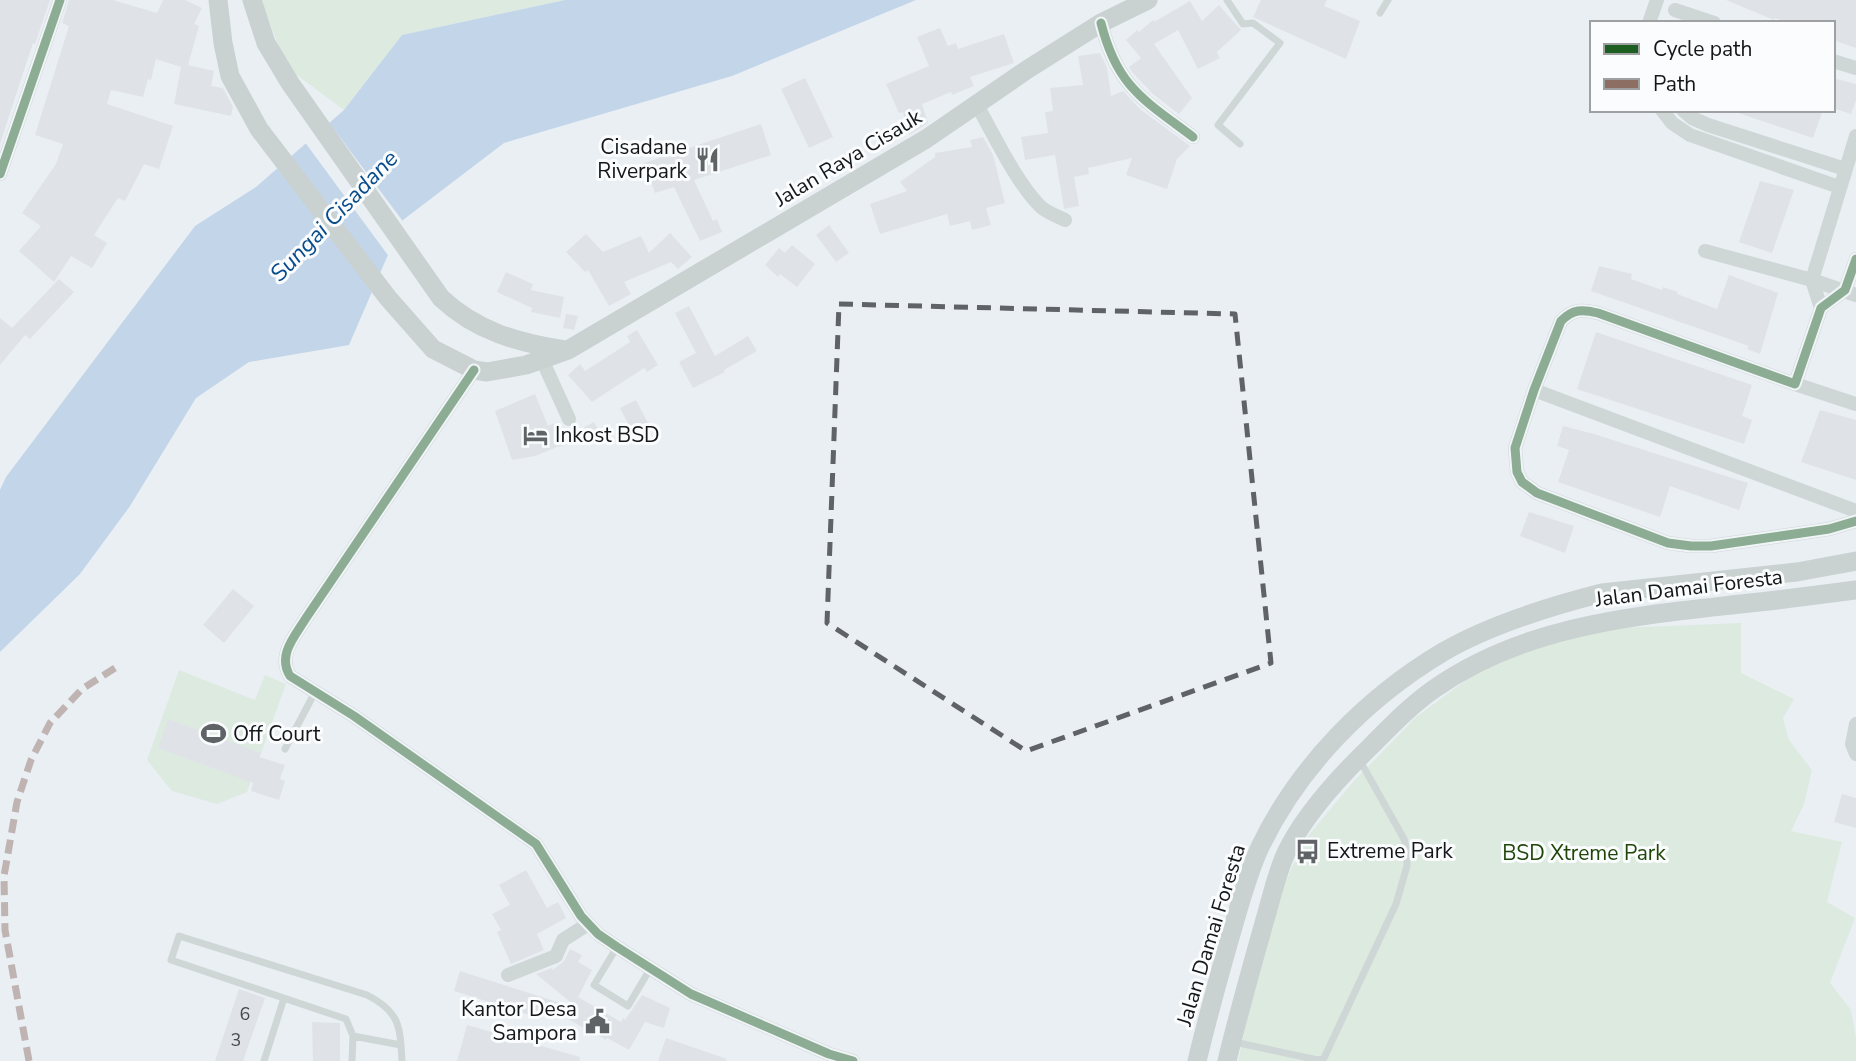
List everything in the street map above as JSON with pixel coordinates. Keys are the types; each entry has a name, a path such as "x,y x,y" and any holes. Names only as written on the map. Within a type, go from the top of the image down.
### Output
{"main road":[{"name":"Jalan Raya Cisauk","path":"218,0 230,76 259,129 388,298 433,349 474,370 500,371 539,353 568,350 926,139 1101,23 1148,0"},
{"name":"Jalan Raya Cisauk","path":"252,0 266,43 290,83 441,298 457,313 483,329 539,353"},
{"name":"Jalan Damai Foresta","path":"1197,1061 1212,997 1247,879 1274,820 1308,771 1338,737 1366,708 1397,683 1445,651 1502,625 1578,599 1602,593 1797,572 1856,561"},
{"name":"Jalan Damai Foresta","path":"1227,1061 1240,1005 1285,856 1305,821 1358,758 1434,689 1463,671 1531,640 1610,619 1856,590"},
{"path":"1212,997 1240,1005"}],"street":[{"path":"0,174 60,0"},
{"path":"1650,21 1657,0"},
{"path":"1675,11 1708,21"},
{"path":"1101,23 1110,54 1118,72 1129,86 1193,137"},
{"path":"1835,62 1856,68"},
{"path":"977,105 1008,160 1037,202 1043,209 1065,220"},
{"path":"1664,112 1672,123 1690,135 1839,187"},
{"path":"1686,112 1698,121 1845,169"},
{"path":"1690,135 1698,121"},
{"path":"1795,384 1821,307 1812,279 1856,136"},
{"path":"1705,251 1812,279 1850,293"},
{"path":"1850,293 1856,259"},
{"path":"1821,307 1850,293"},
{"path":"1856,404 1598,313 1576,310 1561,321 1515,448 1515,459 1522,482 1537,493 1668,543 1711,546 1829,529 1856,521"},
{"path":"539,353 569,419"},
{"path":"474,370 306,618 285,654 285,667 290,676 354,716 536,844 566,894 589,924 617,947 691,994 726,1012 829,1054 853,1061"},
{"path":"1534,390 1856,511"},
{"path":"1856,724 1852,744 1856,754"},
{"path":"508,975 556,956 563,940 589,924"}],"lane":[{"path":"1227,0 1243,24 1253,23 1280,43 1218,125 1240,144"},
{"path":"1380,13 1388,0"},
{"path":"285,749 315,692"},
{"path":"1231,1041 1318,1060 1324,1058 1396,904 1407,866 1407,850 1404,839 1358,758"},
{"path":"352,1061 353,1036 346,1018 171,960 179,936 375,999 391,1012 399,1025 402,1061"},
{"path":"617,947 594,985 628,1006 650,969"},
{"path":"264,1061 284,998"},
{"path":"353,1036 401,1045"}],"highlighted area":[{"path":"839,304 1235,314 1271,663 1026,751 827,623"}],"green space":[{"path":"261,0 565,0 402,35 344,110 287,68"},
{"name":"BSD Xtreme Park","path":"1741,623 1741,673 1794,699 1783,718 1789,740 1812,770 1804,804 1791,831 1842,842 1827,902 1855,918 1830,983 1851,1010 1856,1038 1856,1061 1238,1061 1268,922 1303,842 1353,782 1416,717 1488,664 1594,629"},
{"name":"Off Court","path":"179,670 255,700 265,675 286,684 247,792 217,804 172,791 147,760"}],"water":[{"name":"Sungai Cisadane","path":"565,0 916,0 732,76 504,143 403,220 349,345 249,362 196,398 130,506 80,574 0,652 0,490 6,477 195,226 256,187 344,110 402,35"}],"pier":[{"path":"327,120 405,224 390,258 304,141"}],"building":[{"path":"0,0 50,0 0,144"},
{"path":"69,0 113,0 157,13 163,0 185,0 202,8 194,24 199,26 188,65 214,71 211,86 223,88 233,107 231,116 174,104 181,67 156,59 143,97 111,90 107,104 173,126 159,169 144,164 125,201 118,198 94,235 107,243 92,268 71,256 54,282 19,251 41,226 22,213 56,164 63,144 35,135 69,26 62,23"},
{"path":"1261,0 1327,0 1324,6 1360,21 1346,59 1253,17"},
{"path":"1726,0 1856,0 1856,48 1835,41 1835,21 1774,20"},
{"path":"1190,1 1202,21 1219,5 1241,30 1217,52 1220,58 1198,69 1178,30 1154,44 1192,98 1179,114 1153,94 1132,72 1129,67 1141,58 1126,40 1153,20 1154,22"},
{"path":"940,28 948,46 956,43 958,49 1004,34 1014,63 970,77 974,86 922,104 928,123 909,135 903,112 899,113 886,84 929,66 917,37"},
{"path":"1100,53 1107,68 1111,96 1123,91 1140,109 1190,146 1177,159 1167,189 1126,175 1132,158 1088,168 1089,174 1074,177 1079,206 1064,209 1055,155 1025,160 1021,137 1048,133 1045,112 1053,111 1050,88 1083,85 1078,56"},
{"path":"805,78 833,137 809,148 781,89"},
{"path":"1835,79 1856,84 1856,100 1851,114 1835,109"},
{"path":"1738,112 1822,112 1813,138"},
{"name":"Cisadane Riverpark","path":"761,124 771,155 694,180 713,221 717,219 722,232 700,241 674,187 655,193 644,163"},
{"path":"983,137 993,155 1005,203 986,208 991,225 972,230 970,221 950,226 947,214 880,234 870,204 907,191 900,182 935,157 935,153 972,147 970,140"},
{"path":"1760,181 1794,190 1772,253 1739,242"},
{"path":"829,225 849,253 836,262 816,235"},
{"path":"670,233 692,257 678,269 671,262 624,282 631,294 609,306 588,270 585,272 566,252 586,234 603,252 641,236 649,253"},
{"path":"792,245 815,264 797,287 780,274 778,277 765,265 779,248 785,253"},
{"path":"1599,266 1632,274 1631,279 1662,290 1663,287 1678,292 1677,294 1717,309 1729,275 1778,293 1760,354 1747,349 1749,346 1591,291"},
{"path":"506,272 533,284 531,290 564,297 560,318 531,312 532,308 497,292"},
{"path":"59,279 74,292 30,339 25,335 0,365 0,318 12,328"},
{"path":"689,306 715,356 748,336 757,351 724,370 725,372 693,388 679,362 696,353 675,313"},
{"path":"566,314 578,316 574,330 563,328"},
{"path":"637,330 658,365 647,372 644,368 592,402 568,375 580,364 585,371 630,342 627,336"},
{"path":"1596,332 1752,385 1742,416 1752,420 1744,444 1577,389"},
{"name":"Inkost BSD","path":"535,394 548,426 557,422 562,429 566,428 570,435 594,422 600,433 586,441 512,460 495,411"},
{"path":"636,400 650,427 634,435 620,408"},
{"path":"1820,410 1856,420 1856,480 1801,462"},
{"path":"1563,426 1748,483 1739,510 1670,486 1660,517 1558,482 1569,450 1557,446"},
{"path":"1529,512 1574,526 1565,553 1520,536"},
{"path":"233,589 254,606 224,643 203,625"},
{"path":"168,719 261,753 259,757 285,765 280,779 285,781 279,800 251,791 253,783 158,748"},
{"path":"1842,794 1856,798 1856,828 1834,822"},
{"path":"526,870 547,908 558,902 566,918 537,934 544,950 511,964 497,932 501,930 492,914 510,905 499,885"},
{"path":"570,949 582,955 578,962 592,970 578,997 621,1022 642,995 670,1008 664,1028 645,1022 629,1050 546,1007 542,1019 454,991 460,971 579,1009 536,974 552,968 553,970 564,961"},
{"path":"239,989 265,998 243,1061 215,1061"},
{"path":"312,1022 340,1023 340,1061 313,1061"},
{"path":"467,1025 580,1057 580,1061 457,1061"},
{"path":"666,1038 727,1059 658,1061"}],"marked path":[{"path":"29,1061 5,930 4,876 17,802 31,760 50,723 82,689 115,668"}],"cycle path":[{"path":"0,174 60,0"},
{"path":"1101,23 1115,63 1124,77 1147,102 1193,137"},
{"path":"1856,259 1845,290 1821,308 1795,384 1598,313 1582,311 1570,314 1561,321 1515,448 1517,472 1522,482 1537,493 1668,543 1711,546 1829,529 1856,521"},
{"path":"474,370 293,639 285,661 290,676 354,716 536,844 581,916 598,934 617,947 691,994 829,1054 853,1061"}],"place":[{"name":"Cisadane Riverpark","path":"707,159"},
{"name":"Inkost BSD","path":"535,435"},
{"name":"Off Court","path":"213,734"},
{"name":"Extreme Park","path":"1307,851"},
{"name":"Kantor Desa Sampora","path":"597,1021"}]}
